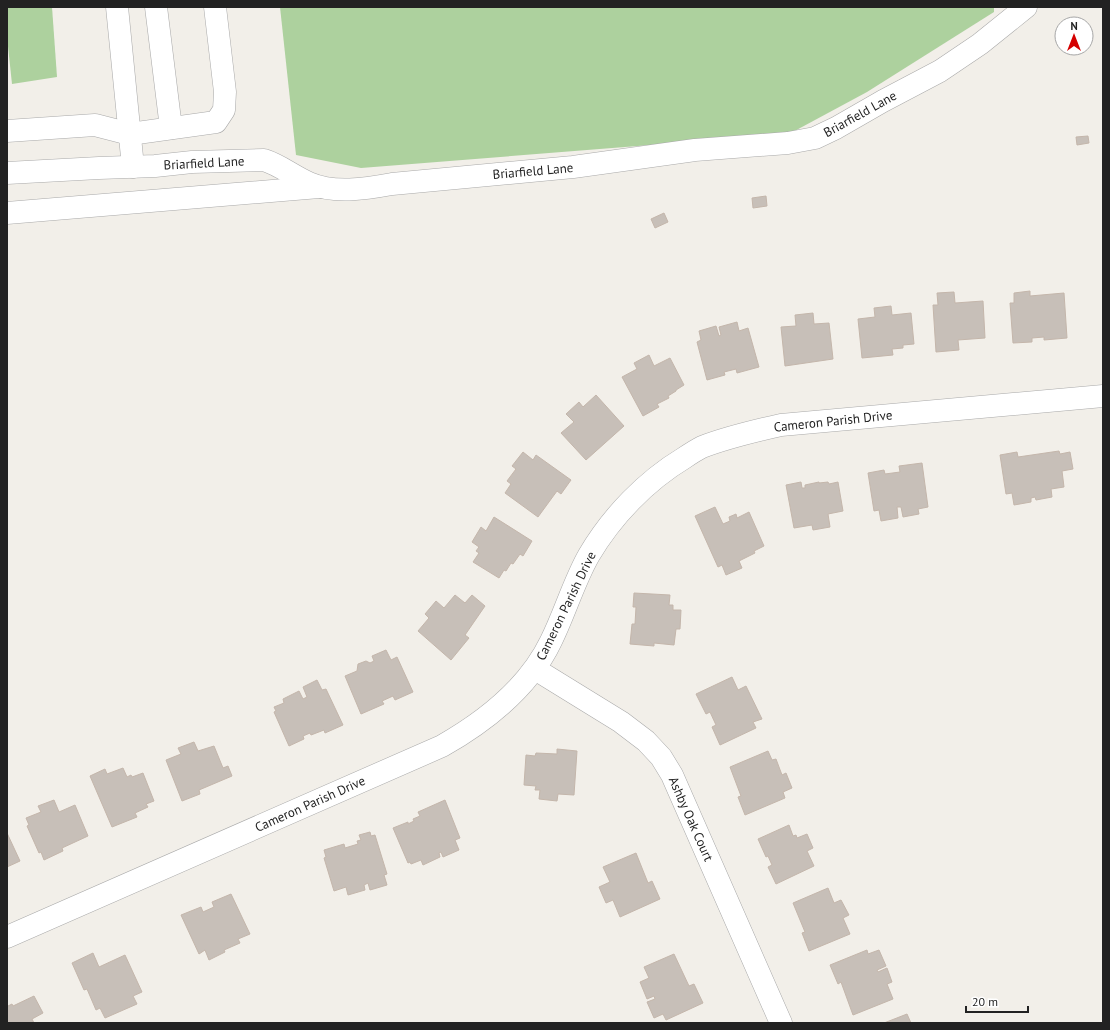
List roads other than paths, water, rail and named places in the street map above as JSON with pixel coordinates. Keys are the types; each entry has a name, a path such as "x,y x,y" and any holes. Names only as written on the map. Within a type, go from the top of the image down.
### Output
{"street":[{"path":"117,7 133,167"},
{"path":"156,7 171,128"},
{"path":"7,131 95,125 130,134 216,122 224,110 226,92 215,7"},
{"name":"Briarfield Lane","path":"7,173 155,166 192,162 264,160 273,163 310,183 324,187 350,190 392,184 574,167 695,150 788,143 815,138 940,71 980,44 1026,7"},
{"path":"7,213 324,187"},
{"name":"Cameron Parish Drive","path":"7,937 442,746 465,733 484,719 535,669 551,642 589,555 618,515 650,483 671,466 701,448 733,436 781,424 1103,396"},
{"name":"Ashby Oak Court","path":"535,669 621,722 646,741 660,757 672,775 781,1023"}]}
